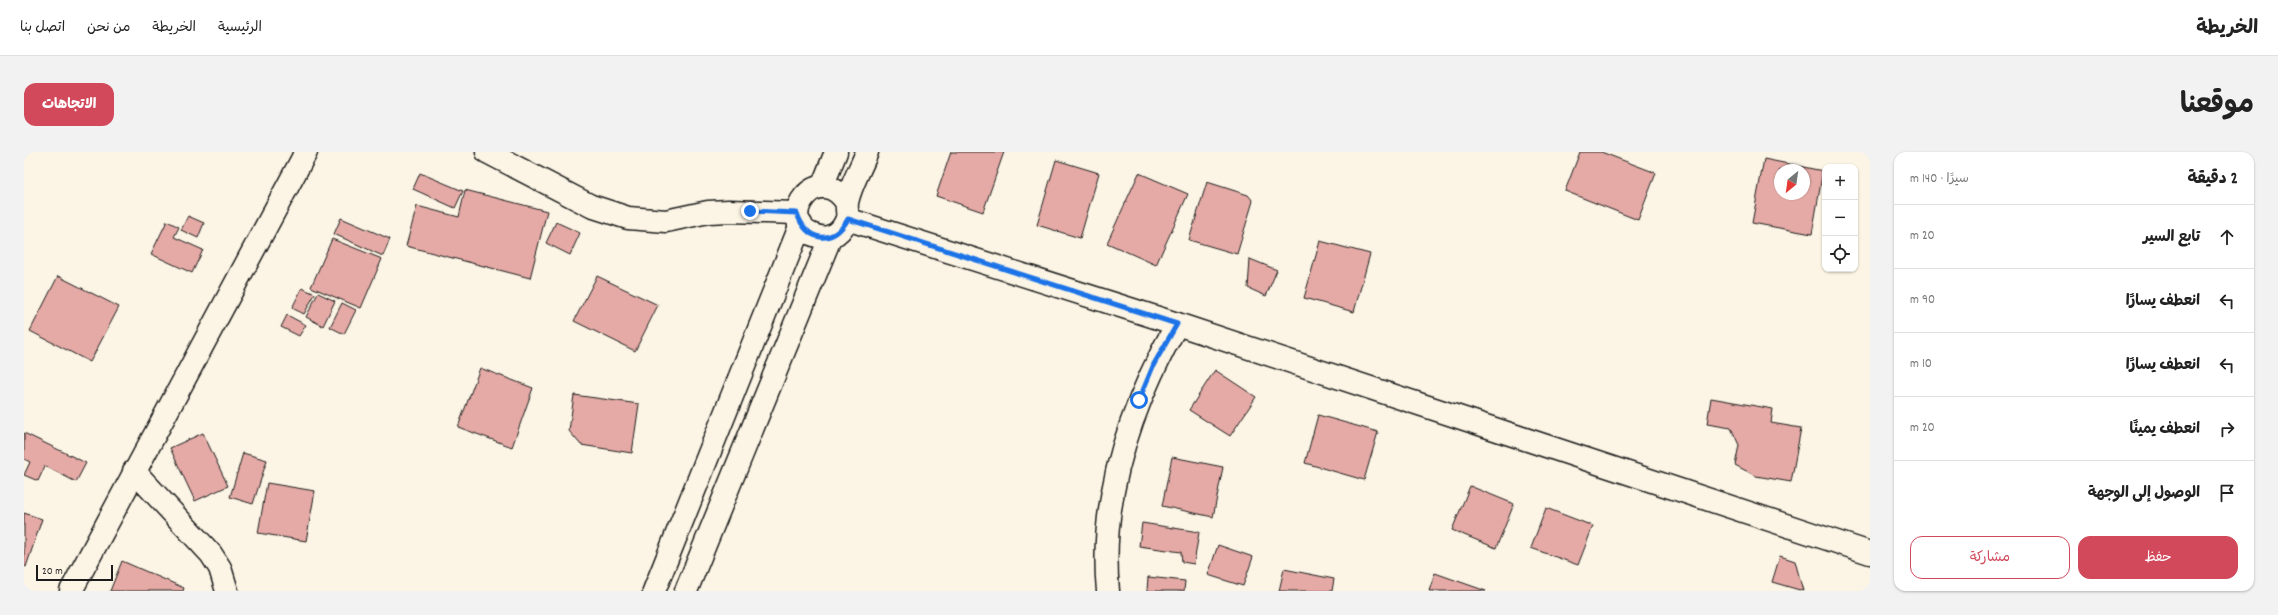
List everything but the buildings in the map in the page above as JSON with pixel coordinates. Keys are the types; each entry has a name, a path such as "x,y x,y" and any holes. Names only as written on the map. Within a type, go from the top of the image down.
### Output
{"street":[{"path":"71,591 306,152"},
{"path":"487,152 591,206 628,218 666,221 694,214 729,211 799,219"},
{"path":"822,187 836,152"},
{"path":"799,219 808,233 820,237 831,236 842,230 867,152"},
{"path":"654,591 799,219 799,203 804,195 812,189 822,187 832,189 841,194 847,211"},
{"path":"847,211 1177,324 1870,553"},
{"path":"686,591 831,236"},
{"path":"1108,591 1108,545 1112,502 1122,451 1139,400 1154,364 1177,324"},
{"path":"134,471 211,554 220,568 227,591"}],"route":[{"path":"750,211 797,213 800,224 808,233 820,237 831,236 842,230 848,219 1177,324 1154,364 1139,400"}]}
